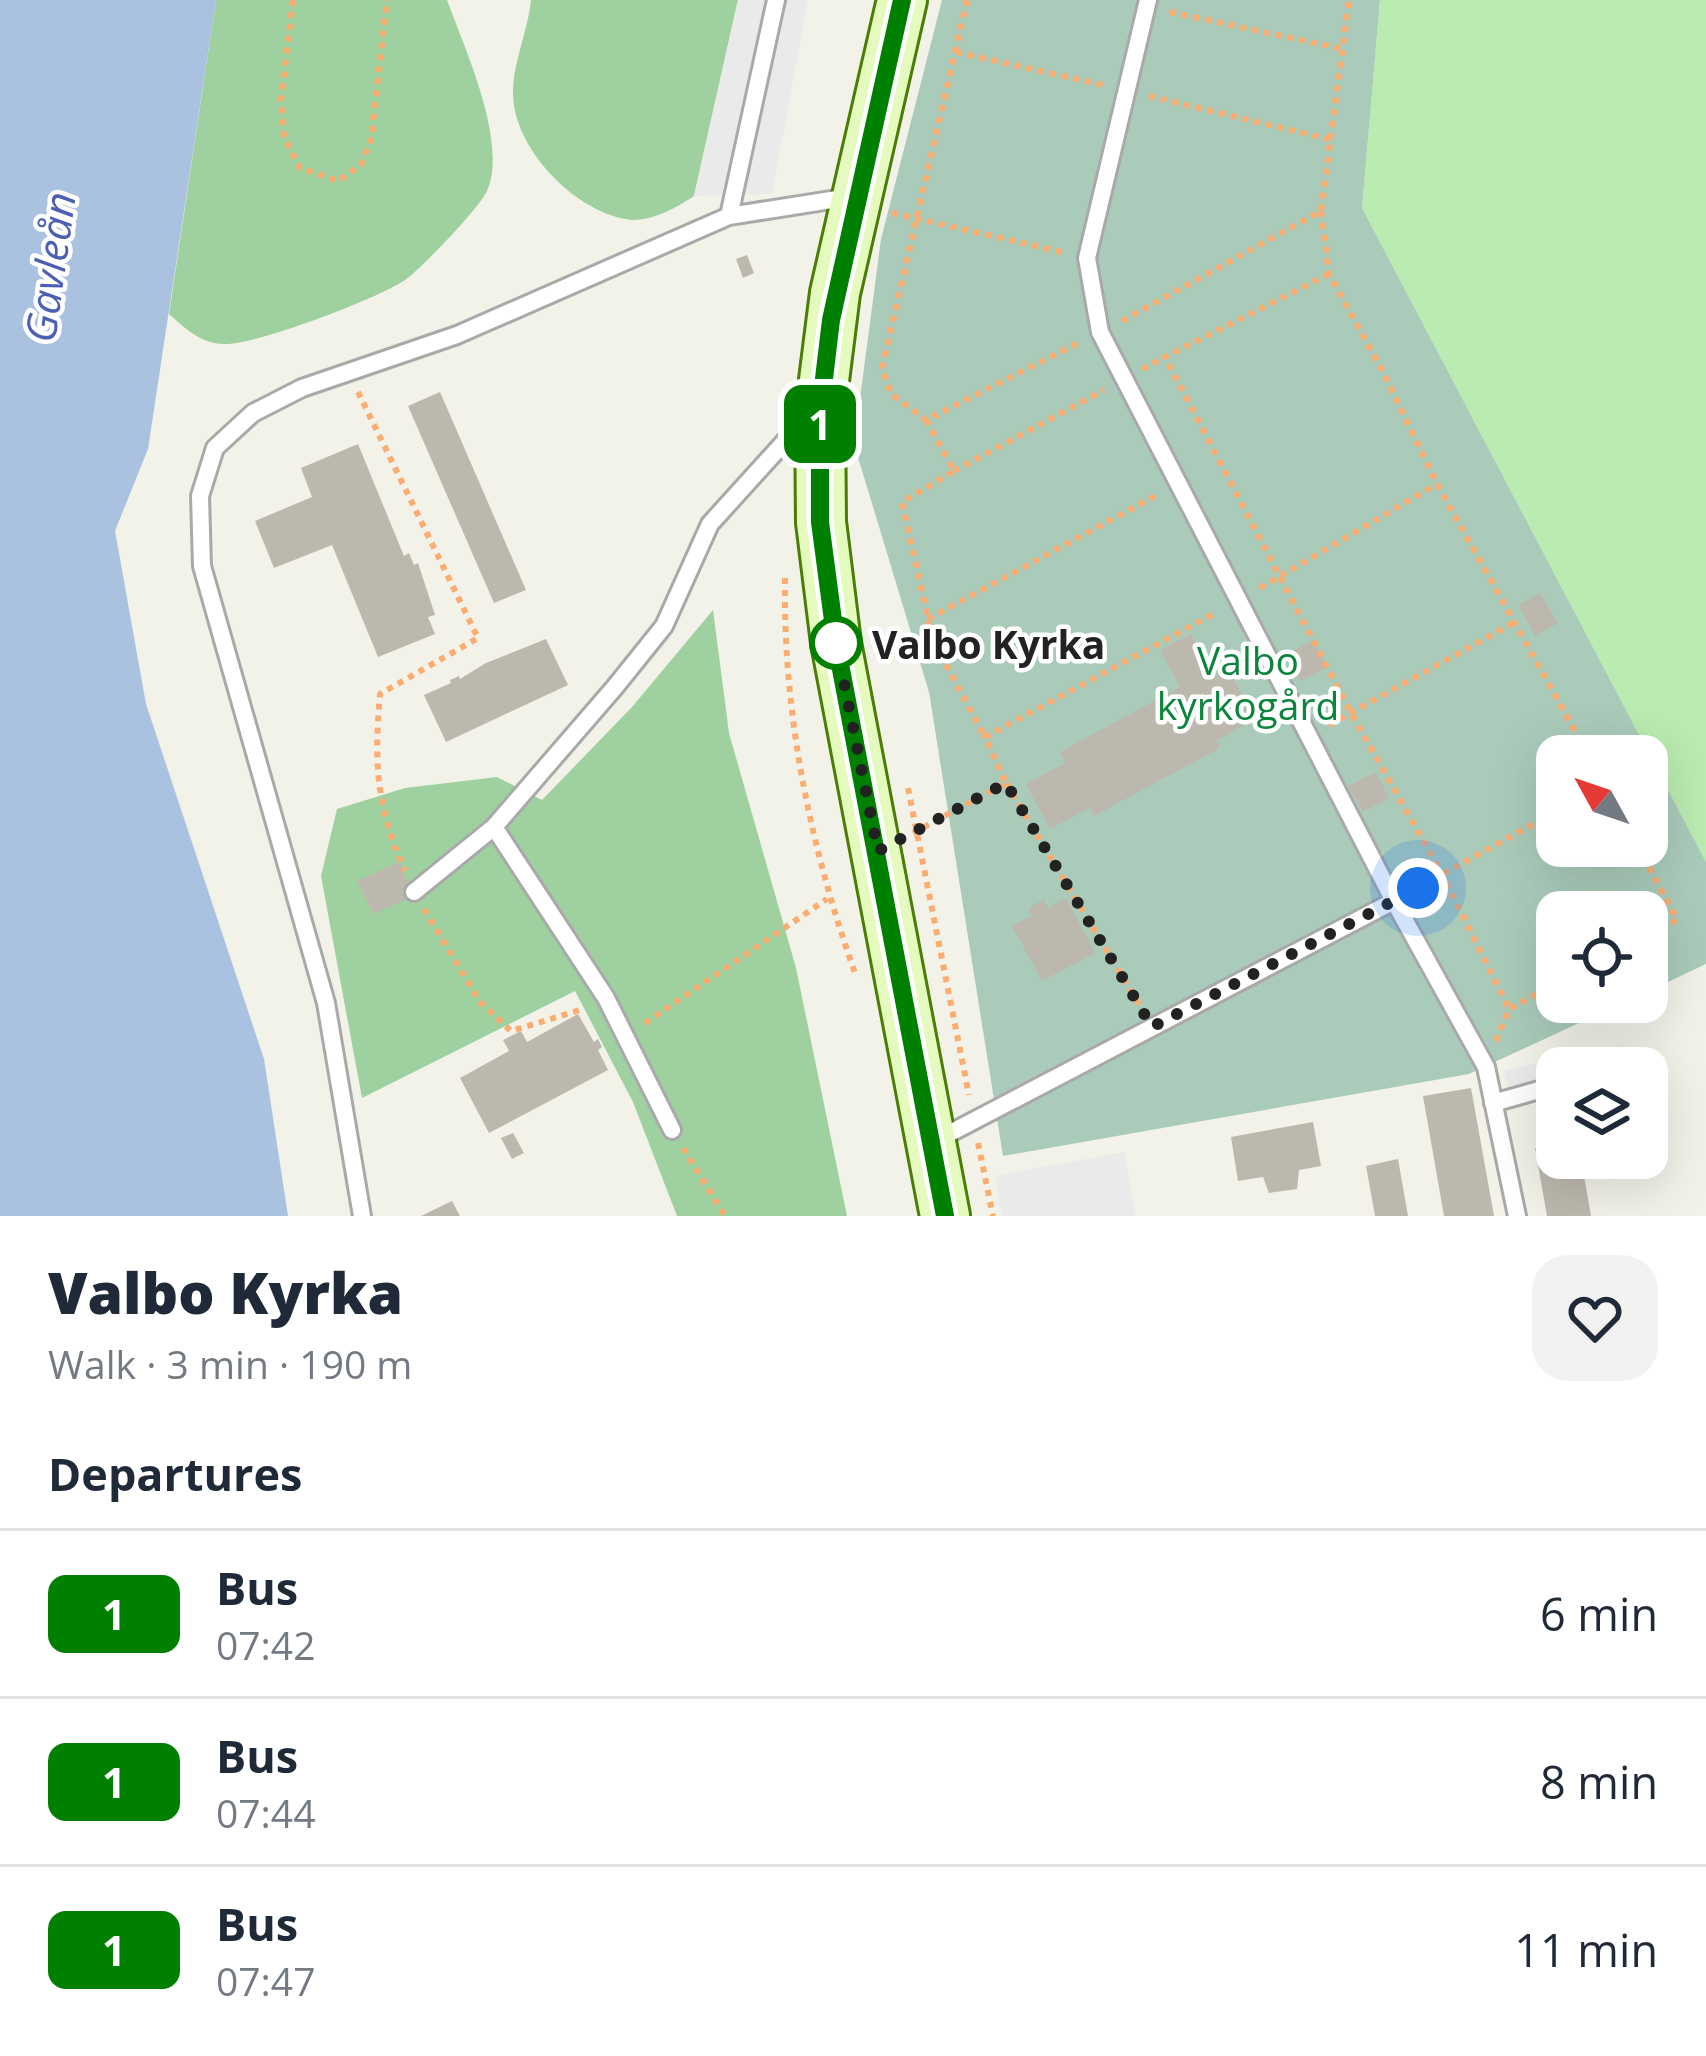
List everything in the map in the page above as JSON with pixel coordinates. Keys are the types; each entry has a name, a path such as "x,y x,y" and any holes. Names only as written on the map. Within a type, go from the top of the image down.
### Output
{"main road":[{"path":"902,0 835,293 820,412 820,522 836,643 897,841 953,1133 945,1216"}],"lane":[{"path":"729,216 776,0"},
{"path":"1148,3 1087,258 1100,332 1394,902 1486,1067 1517,1216"},
{"path":"362,1216 326,1003 202,566 200,496 215,448 253,412 302,388 457,335 729,216 856,196"},
{"path":"413,892 494,827 664,626 710,524 788,438 820,412"},
{"path":"494,827 606,998 671,1130"},
{"path":"953,1133 1394,902"},
{"path":"1492,1102 1536,1090"}],"path":[{"path":"293,0 281,100 284,137 300,169 338,181 361,166 371,139 387,0"},
{"path":"1148,3 1343,49"},
{"path":"955,52 1332,140"},
{"path":"1321,211 1329,274 1437,484 1577,735"},
{"path":"916,219 1087,258"},
{"path":"1152,1027 1006,783 933,641 902,502 1165,357 1329,274"},
{"path":"1165,357 1351,713 1442,874 1509,1009 1536,994"},
{"path":"349,373 478,638 380,694 374,755 386,827 413,892 479,1002 512,1031 606,998"},
{"path":"926,420 954,470"},
{"path":"928,619 1179,483"},
{"path":"985,737 1282,576 1437,484"},
{"path":"1309,736 1515,622"},
{"path":"819,863 897,841 1006,783"},
{"path":"908,788 897,841 953,1133 993,1216"},
{"path":"1394,902 1536,823"},
{"path":"627,1036 828,898"},
{"path":"671,1130 725,1216"}],"green space":[{"path":"216,0 447,0 482,96 492,150 492,173 481,201 405,280 316,319 224,344 201,338 169,314"},
{"path":"531,0 738,0 694,196 652,217 625,219 585,203 534,154 516,114 513,93"},
{"name":"Valbo kyrkogård","path":"942,0 1380,0 1362,208 1639,735 1536,735 1536,867 1668,867 1668,790 1706,862 1706,964 1668,982 1668,891 1536,891 1536,1023 1579,1023 1469,1074 1003,1156 929,692 854,444 881,239"},
{"path":"1380,0 1706,0 1706,862 1668,790 1668,735 1639,735 1362,208"},
{"path":"713,610 729,733 796,968 847,1216 677,1216 633,1102 575,991 362,1098 321,876 337,809 405,788 497,777 542,800 632,707"}],"shaded area":[{"path":"738,0 808,0 772,194 694,196"},
{"path":"1536,1063 1536,1098 1511,1103 1504,1070"},
{"path":"1124,1152 1136,1216 1002,1216 995,1176"}],"water":[{"name":"Gavleån","path":"0,0 216,0 148,449 115,531 146,704 264,1059 288,1216 0,1216"}],"building":[{"path":"747,255 754,273 743,278 736,259"},
{"path":"440,392 526,590 494,603 408,406"},
{"path":"358,444 404,556 409,553 414,565 418,563 435,615 428,617 435,634 378,657 332,545 274,568 255,521 312,497 301,468"},
{"path":"1540,593 1558,623 1535,636 1518,605"},
{"name":"Valbo Kyrka","path":"1191,634 1214,678 1229,670 1255,719 1216,741 1220,748 1094,816 1089,808 1050,829 1026,784 1065,763 1060,752 1180,687 1160,650"},
{"path":"546,639 568,685 446,742 424,695"},
{"path":"1313,640 1328,667 1300,681 1286,655"},
{"path":"1376,772 1389,798 1363,812 1348,786"},
{"path":"399,862 414,896 373,914 357,881"},
{"path":"1066,898 1095,953 1042,981 1012,926 1032,916 1028,908 1039,902 1044,900 1048,908"},
{"path":"578,1014 594,1042 598,1039 608,1070 489,1133 460,1078 509,1051 503,1040 521,1031 527,1042"},
{"path":"1471,1088 1494,1216 1444,1216 1423,1096"},
{"path":"1313,1122 1321,1166 1299,1170 1297,1189 1269,1193 1263,1177 1238,1181 1231,1137"},
{"path":"513,1133 524,1153 512,1159 501,1138"},
{"path":"1398,1159 1408,1216 1375,1216 1366,1166"},
{"path":"1540,1179 1585,1179 1591,1216 1547,1216"},
{"path":"452,1201 460,1216 421,1216"}],"bus line":[{"name":"1","path":"902,0 835,293 820,412 820,522 836,643 945,1216"}],"place":[{"name":"Valbo Kyrka","path":"836,643"}],"route":[{"path":"836,643 878,851 1006,783 1152,1027 1418,888"}]}
